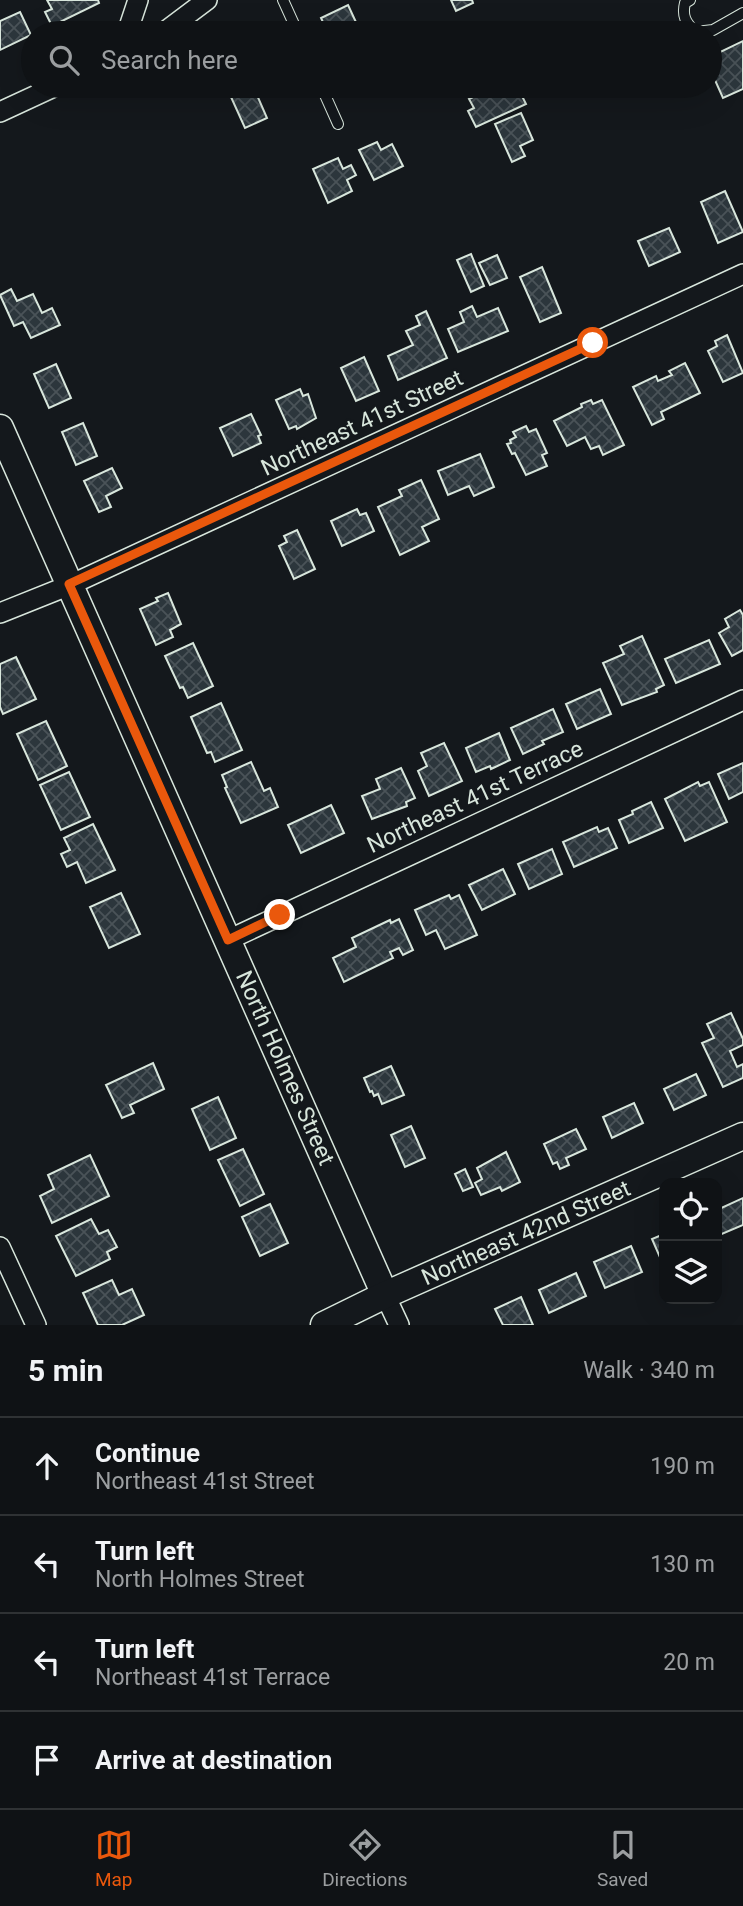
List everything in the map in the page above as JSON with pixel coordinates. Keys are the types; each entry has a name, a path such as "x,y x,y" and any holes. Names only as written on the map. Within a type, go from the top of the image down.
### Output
{"street":[{"path":"131,21 138,0"},
{"path":"179,21 207,0"},
{"path":"0,111 29,98"},
{"name":"Northeast 41st Street","path":"0,613 69,584 743,274"},
{"name":"North Holmes Street","path":"0,428 399,1325"},
{"name":"Northeast 41st Terrace","path":"228,940 743,700"},
{"name":"Northeast 42nd Street","path":"324,1325 385,1295 743,1136"},
{"path":"0,1247 36,1325"}],"lane":[{"path":"283,0 293,21"},
{"path":"686,21 682,12 685,3 690,0"},
{"path":"722,25 743,13"},
{"path":"326,98 338,124"}],"building":[{"path":"47,0 98,0 99,3 62,21 50,21 45,12 52,9"},
{"path":"451,0 472,0 473,3 456,11"},
{"path":"348,5 355,21 322,21 321,18"},
{"path":"20,12 24,21 21,21 21,40 0,50 0,21"},
{"path":"743,41 743,89 723,98 722,96 722,51"},
{"path":"231,98 258,98 267,118 245,128"},
{"path":"523,98 526,104 476,127 468,111 474,108 469,99"},
{"path":"521,113 533,140 520,146 525,156 512,162 495,124"},
{"path":"377,142 381,150 392,144 403,166 374,180 359,150"},
{"path":"338,158 343,169 351,165 356,175 347,180 352,191 328,203 313,169"},
{"path":"725,191 743,232 718,243 701,202"},
{"path":"669,228 680,252 649,266 638,241"},
{"path":"471,254 484,286 471,292 457,260"},
{"path":"497,255 507,278 490,285 479,263"},
{"path":"542,267 561,313 540,322 520,277"},
{"path":"11,289 17,301 33,294 42,313 52,308 60,325 31,338 23,322 14,326 0,295"},
{"path":"472,306 477,317 498,308 508,331 458,352 448,329 464,322 460,312"},
{"path":"426,311 447,358 398,380 388,356 413,345 406,331 420,325 416,316"},
{"path":"727,335 743,373 723,382 708,351 717,346 715,341"},
{"path":"364,357 379,391 356,401 341,368"},
{"path":"685,363 700,393 661,412 664,419 652,425 633,387 656,376 658,381 672,375 669,371"},
{"path":"56,364 71,398 49,408 34,374"},
{"path":"300,389 303,396 308,394 316,418 297,429 296,426 289,429 276,400"},
{"path":"591,400 593,404 602,400 624,445 603,455 599,446 591,449 585,437 567,446 554,421"},
{"path":"251,414 261,435 258,436 261,443 233,456 220,428"},
{"path":"83,423 97,456 76,465 62,432"},
{"path":"526,426 529,432 536,429 547,453 542,455 547,466 526,475 515,453 512,454 507,444 516,437 513,432"},
{"path":"480,454 494,487 474,496 469,486 448,495 438,471"},
{"path":"112,468 122,488 106,496 111,507 99,512 84,481"},
{"path":"421,480 439,519 422,527 429,541 400,555 378,507 402,496 399,490"},
{"path":"357,509 360,515 366,513 374,531 342,546 331,521"},
{"path":"297,530 315,569 294,579 279,546 287,542 284,536"},
{"path":"168,593 181,624 170,630 173,637 156,645 140,609"},
{"path":"740,610 743,615 743,650 732,656 719,633 729,627 725,619"},
{"path":"642,636 664,685 656,689 657,692 622,705 603,663 624,654 620,646"},
{"path":"709,640 720,664 676,683 665,659"},
{"path":"193,643 213,686 188,698 183,687 180,688 165,656"},
{"path":"16,657 36,699 3,714 0,707 0,664"},
{"path":"600,689 611,714 577,729 566,704"},
{"path":"221,703 242,750 215,762 211,752 207,753 191,717"},
{"path":"553,709 563,732 542,741 544,744 523,754 511,728"},
{"path":"46,721 67,766 38,780 17,734"},
{"path":"499,733 510,760 491,769 490,766 476,772 466,748"},
{"path":"444,743 462,781 429,796 418,771 427,766 421,753"},
{"path":"251,762 264,791 270,788 278,807 241,823 222,775"},
{"path":"743,763 743,792 729,799 718,774"},
{"path":"401,768 415,798 406,802 407,806 372,819 362,796 380,789 376,779"},
{"path":"69,772 90,817 61,830 40,785"},
{"path":"698,782 700,786 709,782 727,822 685,841 665,799"},
{"path":"651,802 663,828 629,843 619,820"},
{"path":"331,805 344,833 301,853 288,825"},
{"path":"93,824 115,870 86,883 77,862 67,867 61,854 70,850 64,838"},
{"path":"597,827 599,832 608,828 617,848 574,867 563,842"},
{"path":"552,849 562,874 529,889 518,864"},
{"path":"503,869 515,894 482,910 469,885"},
{"path":"121,893 140,934 109,948 90,907"},
{"path":"449,895 451,899 459,895 477,935 445,949 436,930 426,935 415,910"},
{"path":"399,919 413,950 403,955 399,948 390,952 393,958 344,982 333,958 356,947 352,938 390,920 391,923"},
{"path":"731,1013 743,1039 743,1045 730,1051 737,1067 743,1064 743,1078 723,1087 702,1043 714,1038 707,1024"},
{"path":"153,1063 164,1089 130,1105 134,1113 122,1118 106,1085"},
{"path":"391,1066 404,1095 382,1104 378,1094 374,1096 372,1091 370,1092 364,1078"},
{"path":"696,1074 706,1095 674,1110 664,1089"},
{"path":"218,1097 236,1138 210,1150 192,1109"},
{"path":"634,1103 643,1123 612,1138 603,1117"},
{"path":"411,1126 425,1158 405,1167 391,1135"},
{"path":"576,1129 586,1149 566,1158 569,1165 560,1169 557,1162 553,1164 544,1144"},
{"path":"243,1149 264,1194 240,1206 218,1160"},
{"path":"506,1152 520,1182 502,1191 500,1187 481,1195 475,1183 482,1179 477,1168"},
{"path":"90,1155 109,1196 52,1223 40,1196 54,1189 48,1175"},
{"path":"465,1169 473,1187 463,1191 455,1174"},
{"path":"743,1198 743,1225 722,1234 722,1208"},
{"path":"270,1204 288,1243 260,1256 242,1217"},
{"path":"91,1219 99,1234 108,1230 117,1247 107,1252 110,1259 76,1276 56,1236"},
{"path":"659,1236 659,1255 652,1239"},
{"path":"631,1246 642,1272 605,1288 594,1262"},
{"path":"576,1273 586,1296 549,1313 539,1290"},
{"path":"112,1280 119,1295 132,1289 144,1315 122,1325 98,1325 83,1293"},
{"path":"521,1297 533,1325 503,1325 495,1309"}],"route":[{"path":"280,915 228,940 69,584 593,343"}]}
